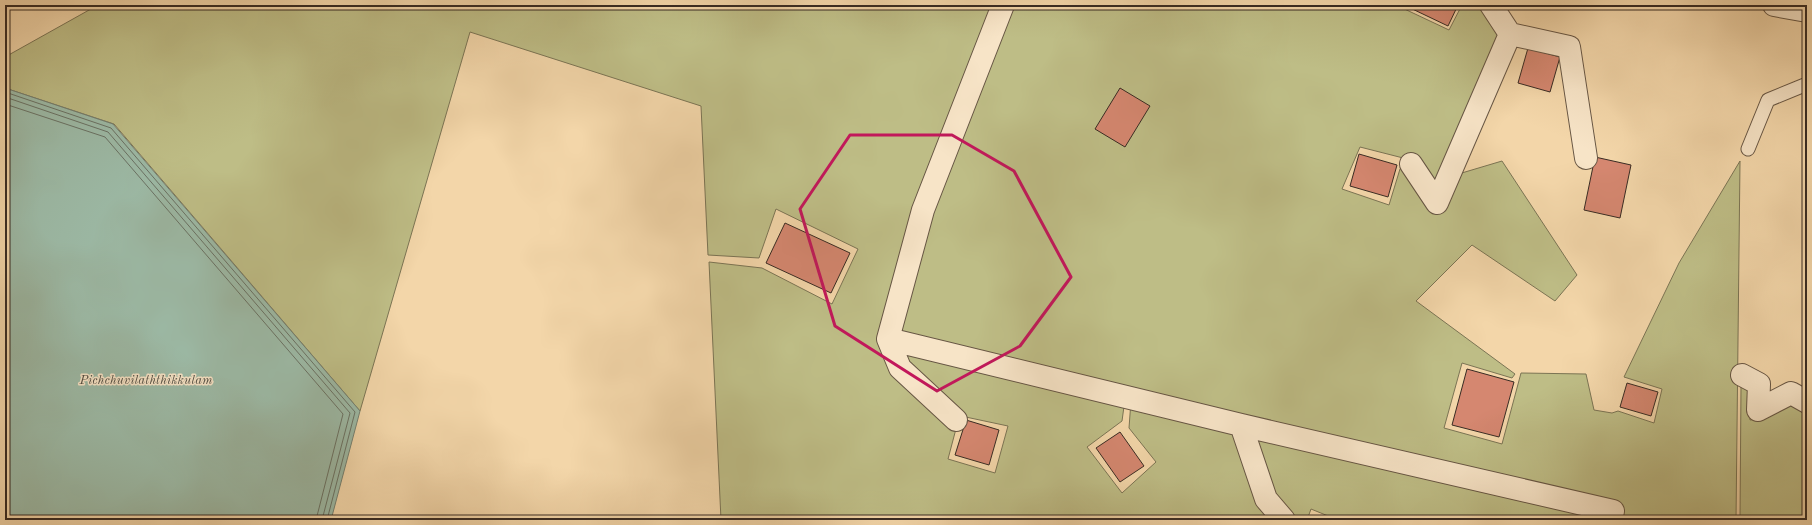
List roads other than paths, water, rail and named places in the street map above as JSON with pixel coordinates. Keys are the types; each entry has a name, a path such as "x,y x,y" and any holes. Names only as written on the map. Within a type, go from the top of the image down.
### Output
{"street":[{"path":"956,420 900,368 888,339 923,210 1003,5"},
{"path":"1491,5 1510,34 1569,47 1586,158"},
{"path":"1774,5 1807,11"},
{"path":"1410,164 1437,203 1510,34"},
{"path":"888,339 1241,424 1613,510 1612,520"},
{"path":"1742,375 1759,384 1758,410 1791,393 1807,402"},
{"path":"1241,424 1266,499 1284,520"}],"lane":[{"path":"1748,149 1768,100 1807,84"}],"water":[{"name":"Pichchuvilaththikkulam","path":"5,88 113,124 360,411 331,520 5,520"}]}
